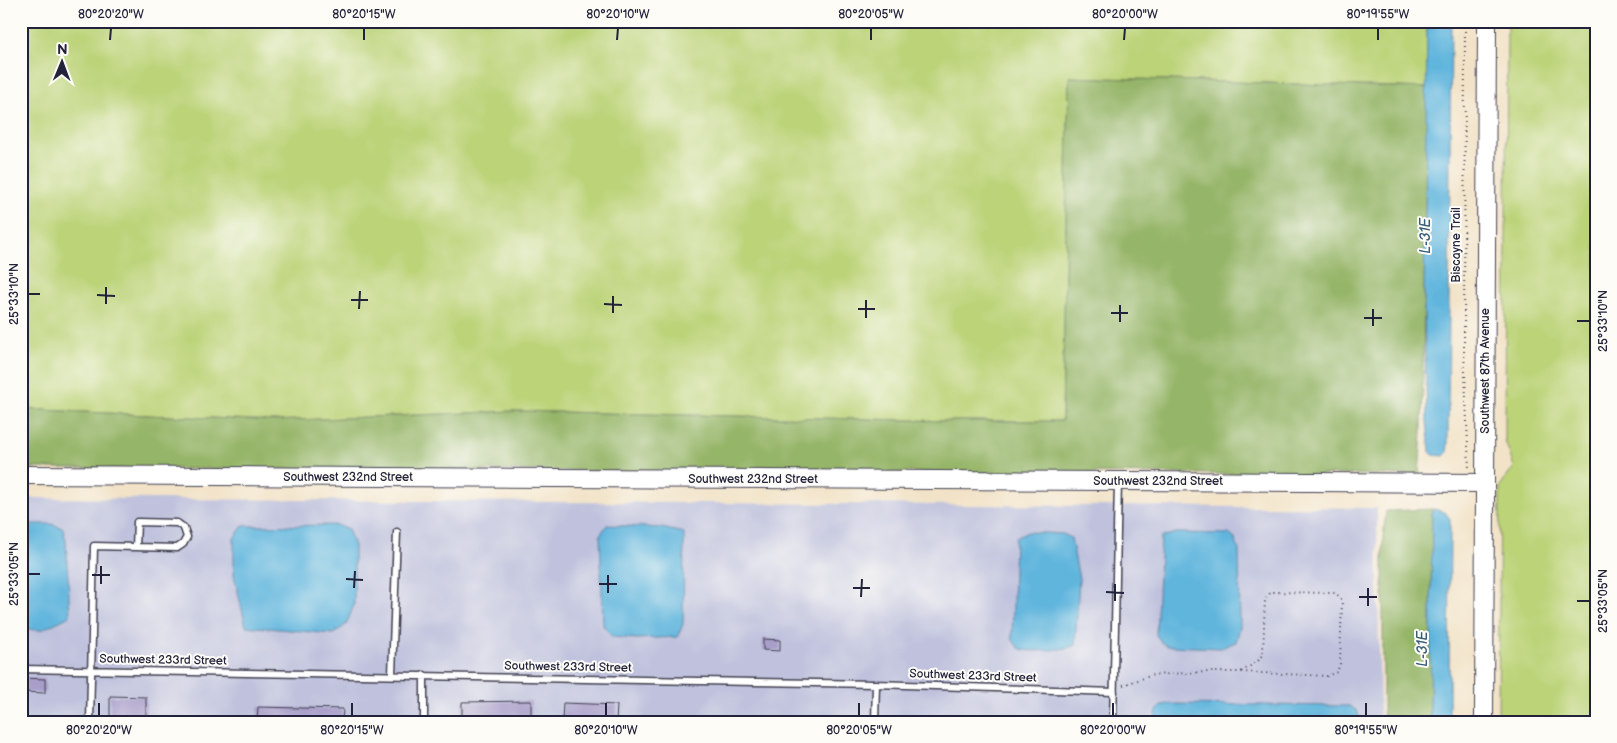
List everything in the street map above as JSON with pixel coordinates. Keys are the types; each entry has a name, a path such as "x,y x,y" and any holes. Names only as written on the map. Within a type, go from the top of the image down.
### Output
{"street":[{"name":"Southwest 87th Avenue","path":"1484,722 1487,21"},
{"name":"Southwest 232nd Street","path":"21,475 1485,483"}],"lane":[{"path":"1113,722 1118,481"},
{"path":"90,722 94,546 177,548 183,544 187,537 184,528 177,523 137,522 136,547"},
{"path":"392,675 397,532"},
{"name":"Southwest 233rd Street","path":"21,669 424,675 1114,690"},
{"path":"424,675 424,722"},
{"path":"875,722 876,684"}],"path":[{"name":"Biscayne Trail","path":"1465,21 1464,350 1469,470"},
{"path":"1114,690 1153,675 1241,672 1327,676 1337,672 1340,664 1342,600 1336,593 1271,592 1265,599 1263,654 1258,661 1241,672"}],"shaded area":[{"path":"21,498 1377,508 1380,722 21,722"}],"green space":[{"path":"21,21 1427,21 1427,88 1069,77 1062,421 949,421 515,411 273,421 21,409"},
{"path":"1507,21 1596,21 1596,722 1498,722 1500,487 1514,467 1505,441"},
{"path":"1069,77 1427,88 1422,432 1419,475 21,468 21,409 273,421 515,411 949,421 1062,421"},
{"path":"1434,509 1432,514 1430,722 1383,722 1383,538 1386,511"}],"water":[{"name":"L-31E","path":"1427,21 1451,21 1448,445 1447,453 1444,456 1433,455 1430,452 1427,422 1424,314"},
{"name":"L-31E","path":"1434,509 1445,512 1450,519 1449,722 1430,722 1432,514"},
{"path":"21,524 51,524 63,528 66,541 70,616 41,630 21,629"},
{"path":"336,525 348,529 354,546 354,605 346,625 333,634 246,626 234,576 234,538 243,526"},
{"path":"607,525 662,528 684,533 683,624 678,637 637,639 612,637 603,625 600,535"},
{"path":"1028,532 1063,534 1071,538 1079,579 1075,645 1071,647 1034,651 1023,650 1017,646 1012,638 1015,538"},
{"path":"1176,533 1229,534 1235,539 1239,550 1240,627 1236,642 1221,648 1167,646 1156,635 1161,537"},
{"path":"1167,704 1350,706 1357,711 1361,722 1156,722 1157,710"}],"building":[{"path":"763,639 780,640 780,651 763,650"},
{"path":"21,678 45,679 45,693 21,692"},
{"path":"110,696 146,697 146,722 110,722"},
{"path":"531,701 531,722 462,722 462,702"},
{"path":"563,703 617,705 616,722 562,722"},
{"path":"258,707 343,709 342,722 257,722"}]}
